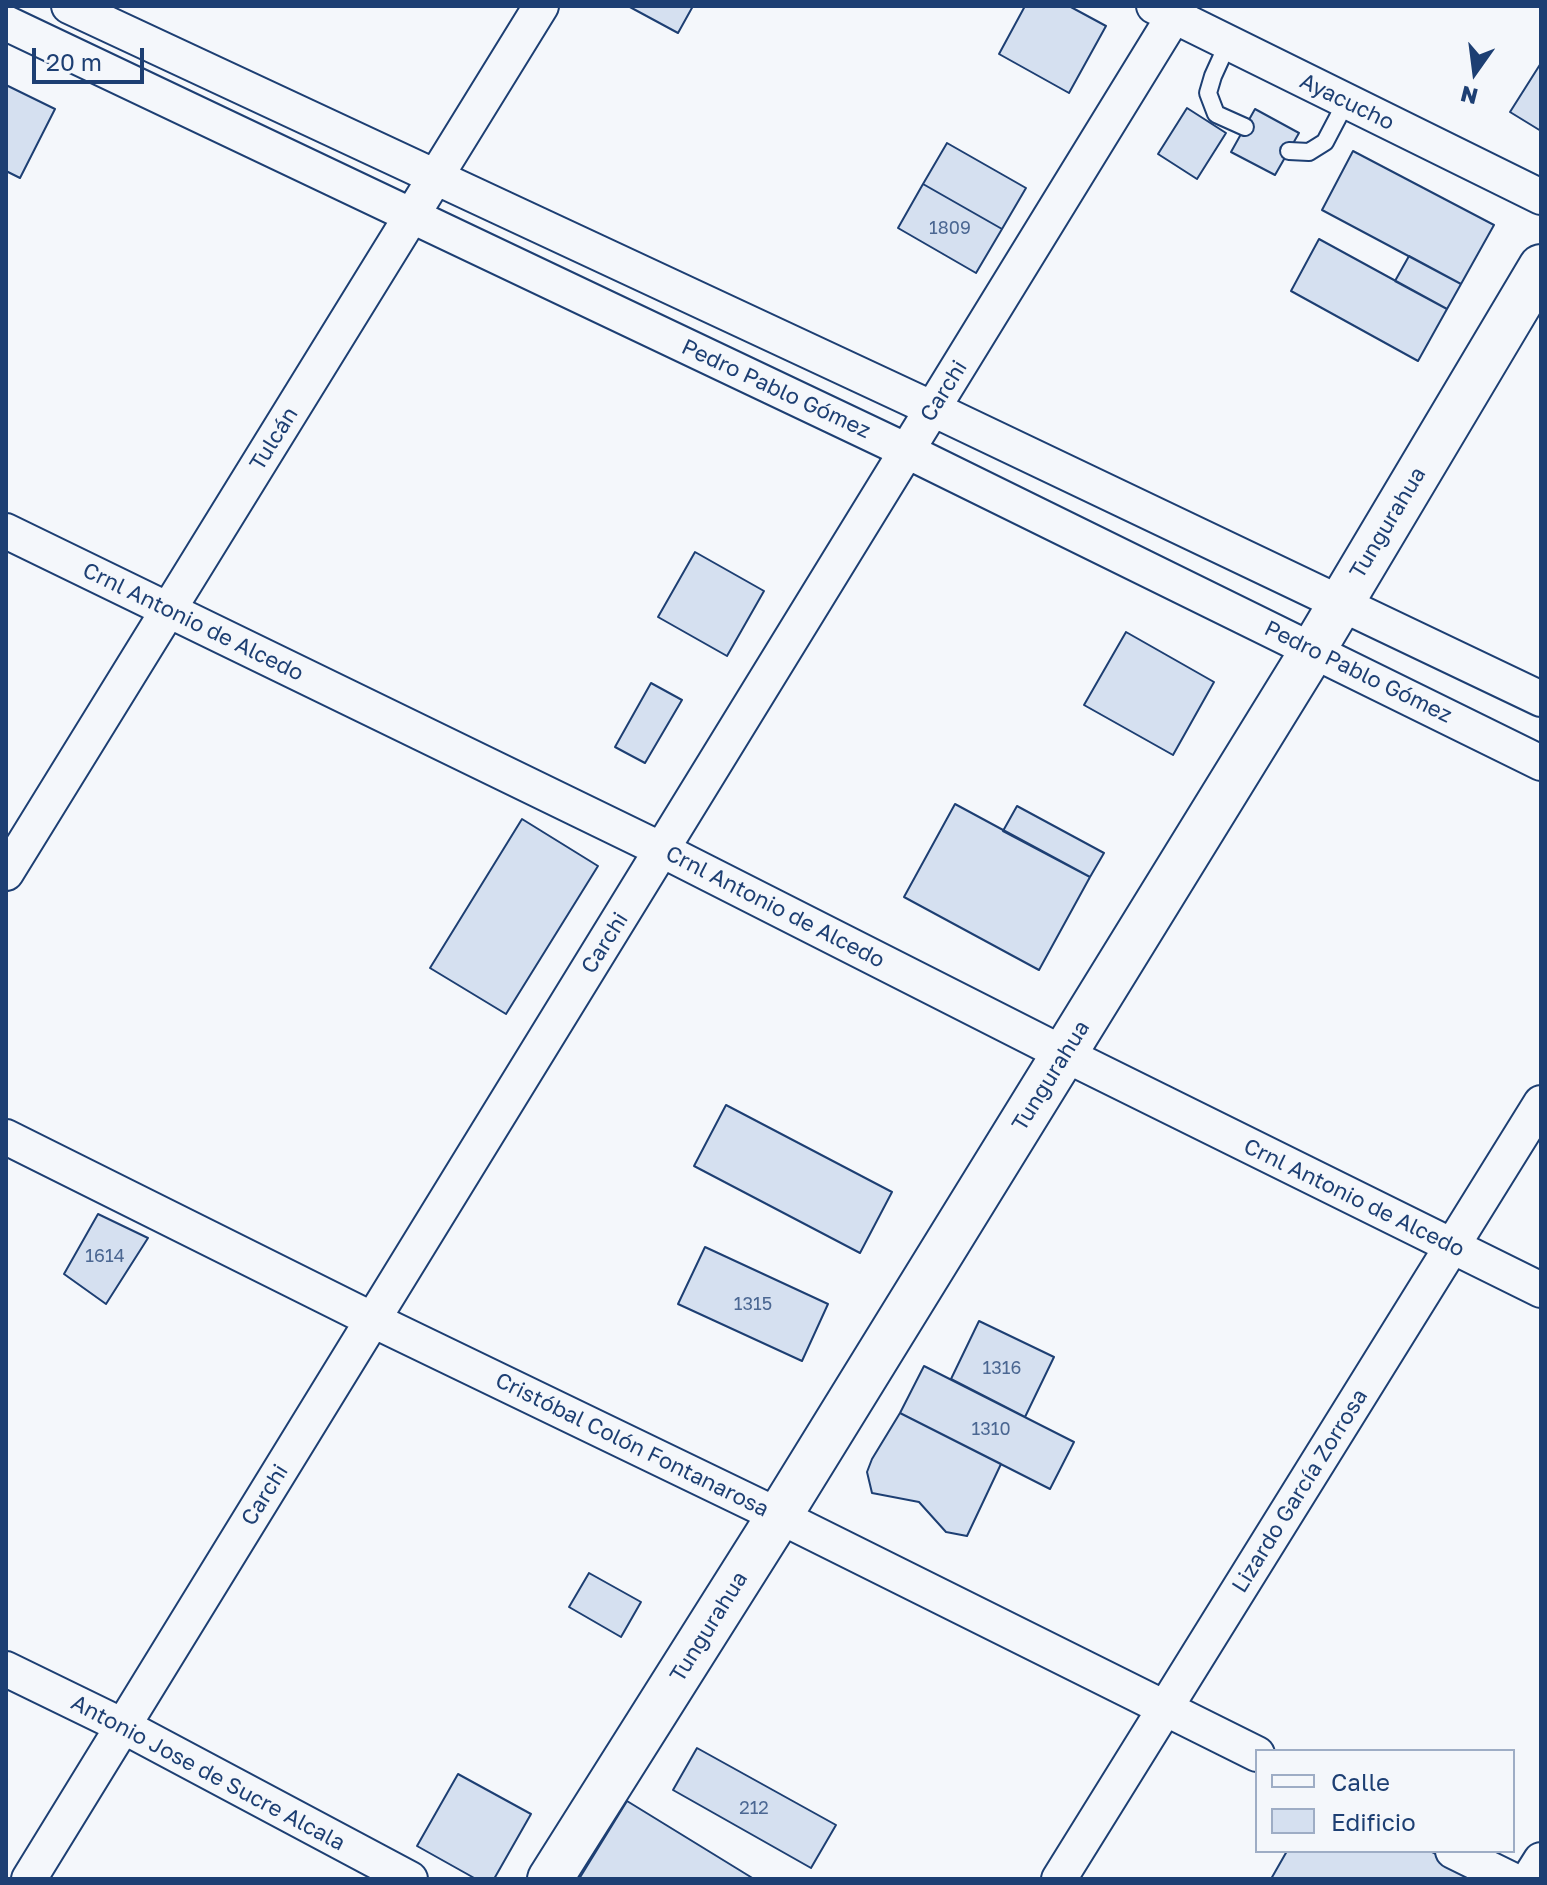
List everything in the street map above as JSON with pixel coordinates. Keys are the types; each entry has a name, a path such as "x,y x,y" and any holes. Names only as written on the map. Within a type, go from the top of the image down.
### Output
{"main road":[{"name":"Tungurahua","path":"550,1879 779,1516 1313,650 1541,267"}],"street":[{"path":"69,6 933,409 1541,699"},
{"name":"Tulcán","path":"6,873 541,6"},
{"name":"Ayacucho","path":"1169,9 1228,43 1541,197"},
{"name":"Carchi","path":"29,1879 933,409 1169,9"},
{"name":"Pedro Pablo Gómez","path":"6,23 907,451 1541,763"},
{"name":"Crnl Antonio de Alcedo","path":"6,531 662,850 1064,1054 1541,1290"},
{"name":"Lizardo García Zorrosa","path":"1059,1879 1541,1103"},
{"name":"Cristóbal Colón Fontanarosa","path":"6,1137 1255,1753"},
{"name":"Antonio Jose de Sucre Alcala","path":"6,1669 123,1726 410,1879"},
{"path":"1457,1853 1510,1879"},
{"path":"1529,1879 1541,1860"}],"lane":[{"path":"1228,43 1208,93 1216,114 1245,127"},
{"path":"1289,151 1309,152 1325,142 1346,102"}],"building":[{"path":"628,6 693,6 678,33"},
{"path":"1025,6 1069,6 1106,26 1069,93 999,54"},
{"path":"1541,63 1541,131 1510,112"},
{"path":"6,85 55,109 20,178 6,171"},
{"path":"1187,108 1226,133 1197,179 1158,154"},
{"path":"1255,109 1299,133 1275,175 1231,152"},
{"path":"947,143 1026,188 1002,229 923,184"},
{"path":"1353,151 1494,225 1461,284 1322,210"},
{"path":"923,184 1002,229 976,273 898,228"},
{"path":"1319,239 1447,309 1418,361 1291,291"},
{"path":"1409,256 1461,284 1447,309 1395,281"},
{"path":"695,552 764,591 727,656 658,617"},
{"path":"1126,632 1214,682 1173,755 1084,705"},
{"path":"651,683 682,700 645,763 615,747"},
{"path":"955,804 1090,877 1039,970 904,897"},
{"path":"1017,806 1104,853 1090,877 1003,831"},
{"path":"522,819 598,866 506,1014 430,968"},
{"path":"726,1105 892,1192 860,1253 694,1166"},
{"path":"98,1214 148,1238 106,1304 64,1274"},
{"path":"705,1247 828,1304 802,1361 678,1304"},
{"path":"979,1321 1054,1357 1025,1417 951,1379"},
{"path":"924,1366 1074,1442 1050,1489 900,1413"},
{"path":"900,1413 1001,1464 967,1536 946,1532 919,1502 872,1493 867,1472"},
{"path":"589,1573 641,1602 621,1637 569,1607"},
{"path":"697,1748 836,1825 811,1868 673,1790"},
{"path":"458,1774 531,1814 494,1879 476,1879 417,1846"},
{"path":"627,1801 754,1879 579,1879"},
{"path":"1286,1853 1434,1853 1473,1872 1470,1879 1271,1879"}]}
